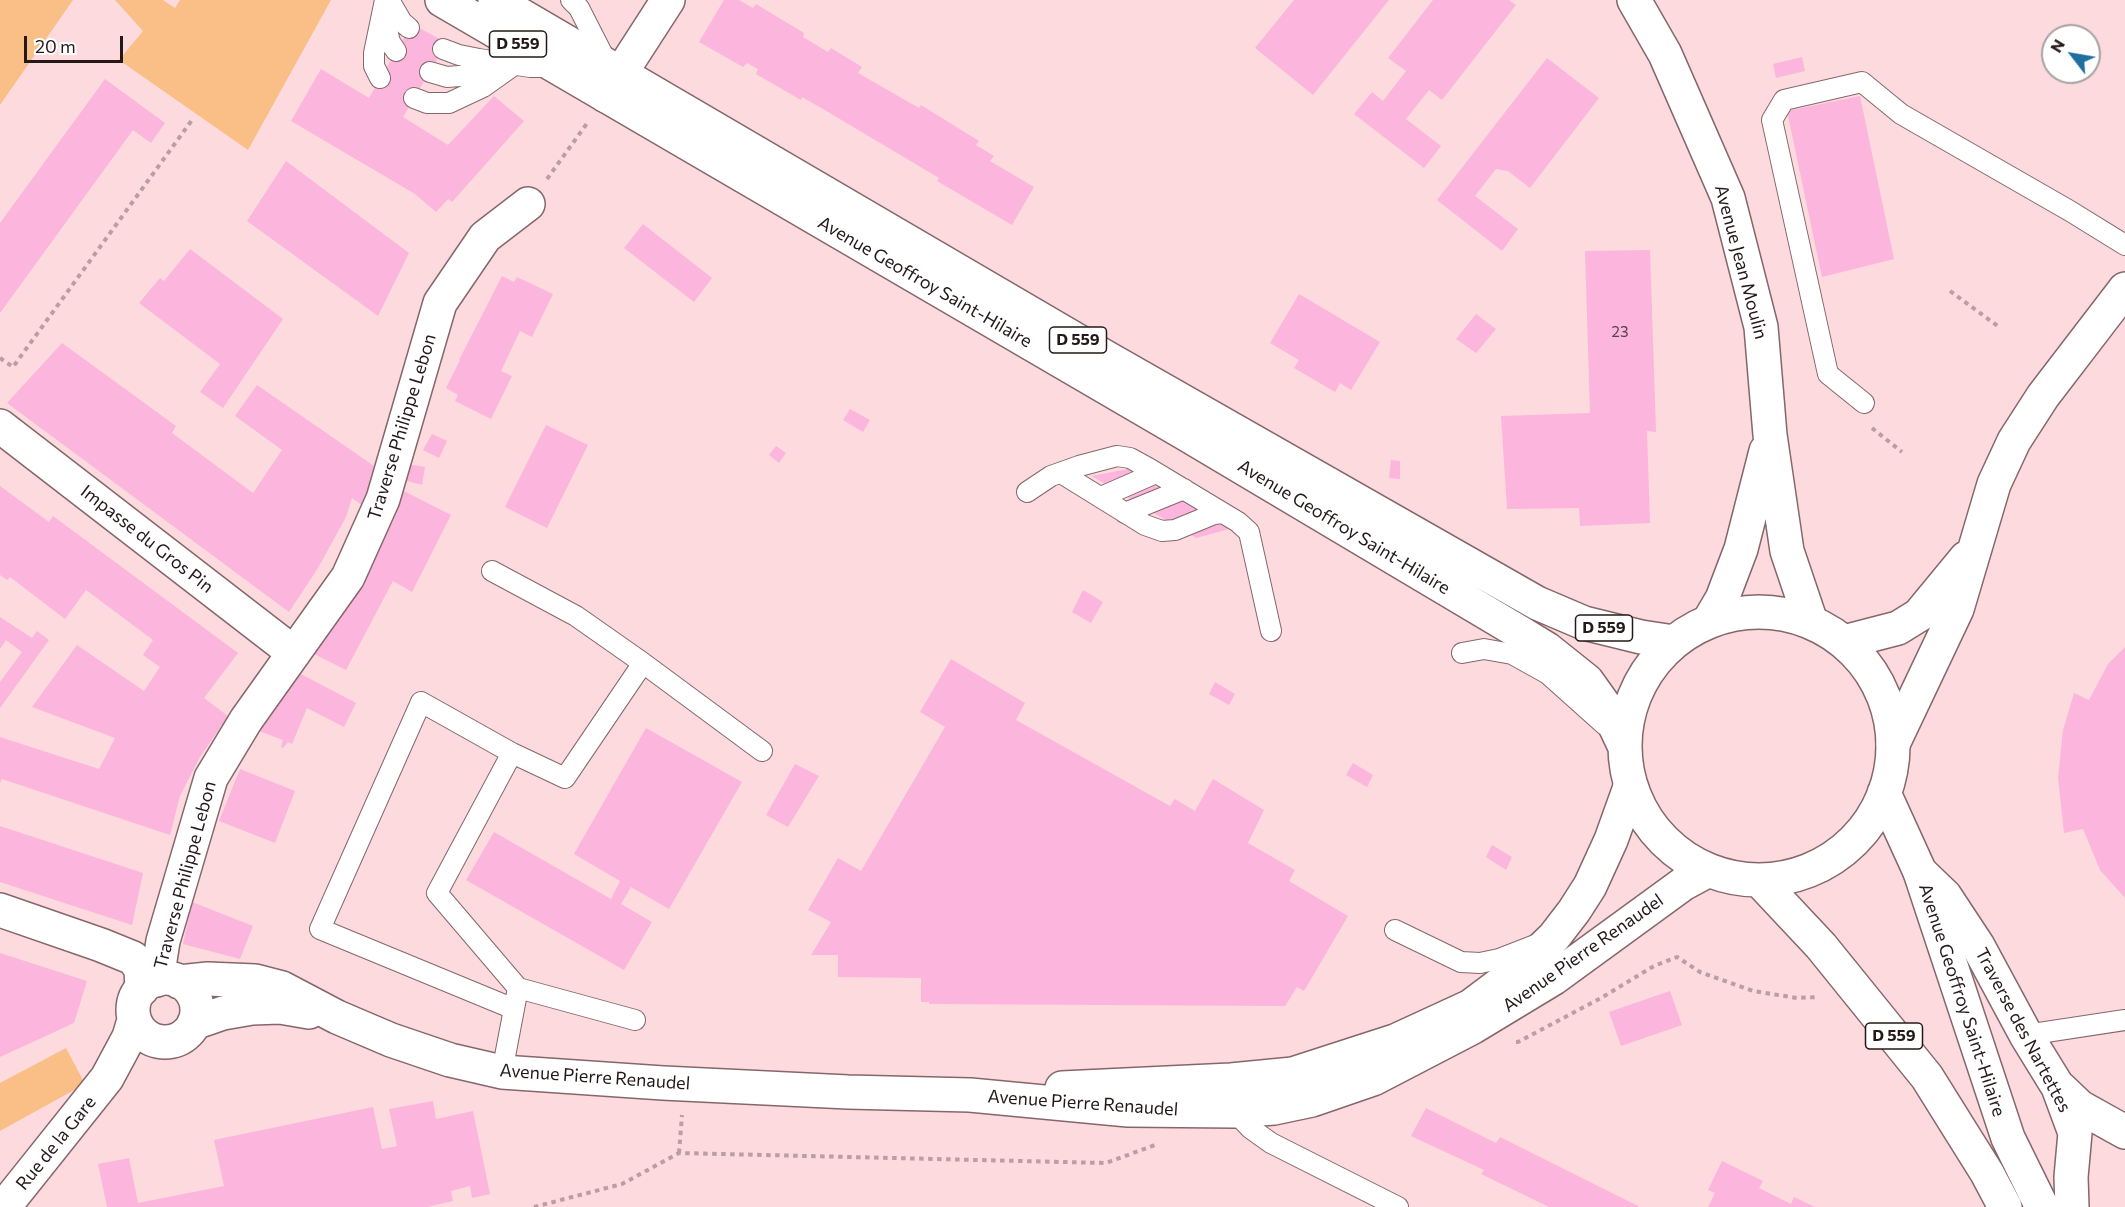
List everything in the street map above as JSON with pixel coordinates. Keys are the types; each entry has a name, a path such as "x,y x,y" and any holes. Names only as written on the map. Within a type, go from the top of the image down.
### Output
{"street":[{"name":"Avenue Geoffroy Saint-Hilaire","path":"442,0 565,56 1196,440 1547,649 1587,681 1607,709 1624,745"},
{"name":"Avenue Geoffroy Saint-Hilaire","path":"495,0 565,56"},
{"path":"607,81 668,0"},
{"name":"Avenue Jean Moulin","path":"1634,0 1665,54 1728,198 1761,327 1770,435 1787,551 1811,622"},
{"name":"Avenue Geoffroy Saint-Hilaire","path":"607,81 1166,392 1538,603 1584,623 1641,637 1674,642"},
{"name":"Traverse Philippe Lebon","path":"159,984 163,941 211,778 246,720 348,577 383,499 440,303 485,237 528,204"},
{"path":"1893,744 1958,609 1994,484 2014,441 2043,396 2125,289"},
{"name":"Impasse du Gros Pin","path":"0,426 294,653"},
{"name":"Avenue Jean Moulin","path":"1709,621 1722,599 1741,549 1770,435"},
{"path":"1844,642 1898,628 1919,615 1975,547"},
{"path":"1743,612 1777,613 1811,622 1844,642 1870,671 1887,706 1893,744 1891,769 1884,793 1865,828 1836,856 1800,874 1760,881 1733,879 1707,871 1673,851 1666,844 1647,822 1630,787 1624,745 1630,706 1647,671 1674,642 1709,621 1743,612"},
{"name":"Avenue Pierre Renaudel","path":"159,984 208,979 255,981 282,988 337,1017 391,1040 450,1060 502,1072 837,1092 970,1095 1128,1110 1232,1096 1395,1041 1471,1006 1523,967 1554,937 1574,911 1590,886 1611,840 1630,787"},
{"name":"Avenue Geoffroy Saint-Hilaire","path":"1884,793 1920,872 2008,1138 2042,1207"},
{"name":"Avenue Pierre Renaudel","path":"1232,1096 1274,1108 1311,1100 1373,1079 1473,1028 1554,978 1683,884 1707,871"},
{"name":"Traverse des Nartettes","path":"1920,872 1944,896 1978,946 2026,1035 2058,1087 2075,1133 2071,1177 2072,1207"},
{"name":"D 559","path":"1760,881 1821,946 1928,1077 1987,1173 2005,1207"},
{"path":"0,910 133,958 141,969 159,984 190,990 197,1008 194,1023 184,1036 175,1041 164,1042 146,1036 134,1020 133,1008 136,998 159,984"},
{"name":"Avenue Pierre Renaudel","path":"194,1023 223,1013 252,1008 280,1007 337,1017"},
{"name":"Rue de la Gare","path":"4,1207 107,1078 129,1037 134,1020"},
{"name":"Rue de la Gare","path":"107,1078 164,1042"},
{"path":"2058,1087 2080,1107 2125,1131"},
{"path":"2074,1152 2082,1140 2092,1134 2125,1131"}],"lane":[{"path":"571,0 579,8 607,81"},
{"path":"386,4 409,28"},
{"path":"386,4 385,29 396,51"},
{"path":"380,78 374,66 374,53 386,4"},
{"path":"443,49 459,55 514,65"},
{"path":"430,72 447,77 471,75 565,56"},
{"path":"414,98 427,104 449,103 483,87 514,65"},
{"path":"1864,403 1828,374 1772,120 1784,100 1862,82 1901,114 2125,245"},
{"path":"1027,492 1061,472 1118,456 1130,458 1184,489 1249,532 1271,631"},
{"path":"1061,472 1145,525 1162,531 1175,530 1222,513"},
{"path":"1101,497 1156,473"},
{"path":"1125,513 1184,489"},
{"path":"492,571 576,616 762,751"},
{"path":"1462,653 1484,649 1512,654 1548,674 1600,720 1624,745"},
{"path":"514,1009 320,929 421,702 512,753 565,778 643,663"},
{"path":"512,753 437,893 518,988 635,1020"},
{"path":"1395,930 1461,962 1480,963 1499,959 1554,937"},
{"path":"502,1072 518,988"},
{"path":"2026,1035 2125,1020"},
{"path":"1232,1096 1250,1128 1271,1143 1398,1207"}],"path":[{"path":"528,204 562,160 607,81"},
{"path":"0,358 13,367 192,120"},
{"path":"1950,291 1999,327"},
{"path":"1508,1040 1518,1042 1601,998 1654,966 1677,957 1700,972 1753,991 1797,998 1829,996"},
{"path":"679,1153 683,1112"},
{"path":"534,1207 622,1184 679,1153 1106,1163 1159,1144"}],"shaded area":[{"path":"0,0 73,0 0,105"},
{"path":"115,0 163,0 175,8 180,0 331,0 248,150 119,60 143,31"},
{"path":"66,1048 85,1084 0,1131 0,1083"}],"building":[{"path":"724,0 739,0 753,8 756,4 804,33 803,37 828,52 831,48 862,67 858,73 919,108 921,105 979,141 976,145 994,156 990,161 1034,187 1012,225 937,181 939,178 823,109 802,97 801,100 756,74 758,69 747,63 743,67 699,42"},
{"path":"1294,0 1389,0 1313,95 1255,48"},
{"path":"1433,0 1509,0 1516,5 1442,100 1429,90 1406,119 1441,146 1424,168 1354,114 1372,92 1383,101 1406,71 1388,58"},
{"path":"412,24 447,43 403,117 448,145 494,96 524,121 452,202 448,199 436,212 415,194 291,121 321,69 369,98"},
{"path":"1802,57 1805,71 1776,78 1773,64"},
{"path":"1547,58 1599,98 1530,188 1508,171 1496,169 1475,196 1518,229 1502,251 1437,200"},
{"path":"105,79 165,123 151,143 133,130 0,313 0,223"},
{"path":"1860,96 1894,259 1822,277 1787,111"},
{"path":"286,161 409,253 378,316 247,221"},
{"path":"643,224 712,278 694,302 624,248"},
{"path":"190,249 283,319 223,408 200,392 220,364 139,303 160,278 164,281"},
{"path":"1650,250 1656,432 1647,431 1650,523 1580,526 1579,508 1507,509 1501,416 1590,413 1585,251"},
{"path":"502,276 514,282 517,277 553,294 532,337 520,331 501,371 512,376 491,419 455,401 458,395 446,388"},
{"path":"1299,294 1380,342 1351,390 1340,383 1335,392 1294,368 1299,360 1270,343"},
{"path":"1476,314 1496,329 1476,353 1456,339"},
{"path":"62,343 176,426 172,433 253,493 282,450 235,416 257,385 374,466 363,506 352,498 346,517 318,568 289,612 7,403"},
{"path":"850,409 870,420 863,432 843,420"},
{"path":"546,425 588,445 547,528 505,507"},
{"path":"432,434 447,441 439,458 423,450"},
{"path":"776,446 786,453 779,463 769,455"},
{"path":"1391,460 1400,461 1400,479 1389,478"},
{"path":"408,464 425,467 422,485 404,480"},
{"path":"1127,469 1229,529 1196,538 1092,476"},
{"path":"0,486 49,522 53,516 238,653 204,698 228,716 200,757 180,796 170,835 2,779 0,783 0,737 99,769 115,738 32,707 77,645 144,691 160,667 143,655 153,640 86,590 65,619 10,577 7,580 0,575"},
{"path":"402,490 451,515 412,592 393,581 346,670 314,654 376,555 393,521"},
{"path":"1083,590 1103,602 1091,623 1072,612"},
{"path":"0,617 32,638 37,631 49,640 0,708 0,682 22,652 6,640 0,649"},
{"path":"2125,647 2125,898 2100,870 2083,829 2064,833 2058,778 2063,730 2074,693 2089,700 2108,664"},
{"path":"951,659 1025,703 1016,720 1170,806 1175,799 1195,811 1213,779 1264,810 1248,843 1295,870 1289,881 1348,916 1304,991 1297,987 1285,1006 929,1004 929,1002 921,1002 921,978 838,977 838,955 811,955 831,922 808,910 838,858 861,871 945,727 920,712"},
{"path":"299,673 356,703 344,727 307,708 292,744 288,742 283,748 281,747 283,740 259,731 265,719"},
{"path":"1215,682 1235,694 1229,705 1209,694"},
{"path":"646,728 742,782 669,909 631,887 621,904 652,922 624,970 466,880 494,832 611,899 620,881 574,854"},
{"path":"1353,763 1373,775 1367,787 1346,775"},
{"path":"795,764 819,776 788,827 766,815"},
{"path":"240,769 295,791 275,843 219,821"},
{"path":"0,826 143,873 132,925 0,882"},
{"path":"1492,845 1512,857 1506,870 1486,857"},
{"path":"192,902 253,926 240,959 183,944"},
{"path":"0,953 87,981 74,1023 0,1057"},
{"path":"1670,991 1682,1025 1621,1046 1609,1012"},
{"path":"433,1101 436,1119 473,1111 490,1194 472,1198 470,1186 451,1191 453,1201 427,1207 107,1207 98,1164 129,1158 138,1203 224,1186 214,1140 373,1107 382,1149 397,1146 389,1109"},
{"path":"1426,1108 1496,1143 1500,1137 1640,1207 1549,1207 1481,1174 1484,1170 1411,1136"},
{"path":"1722,1161 1763,1181 1759,1188 1791,1204 1794,1197 1815,1207 1708,1207 1715,1193 1708,1190"}]}
